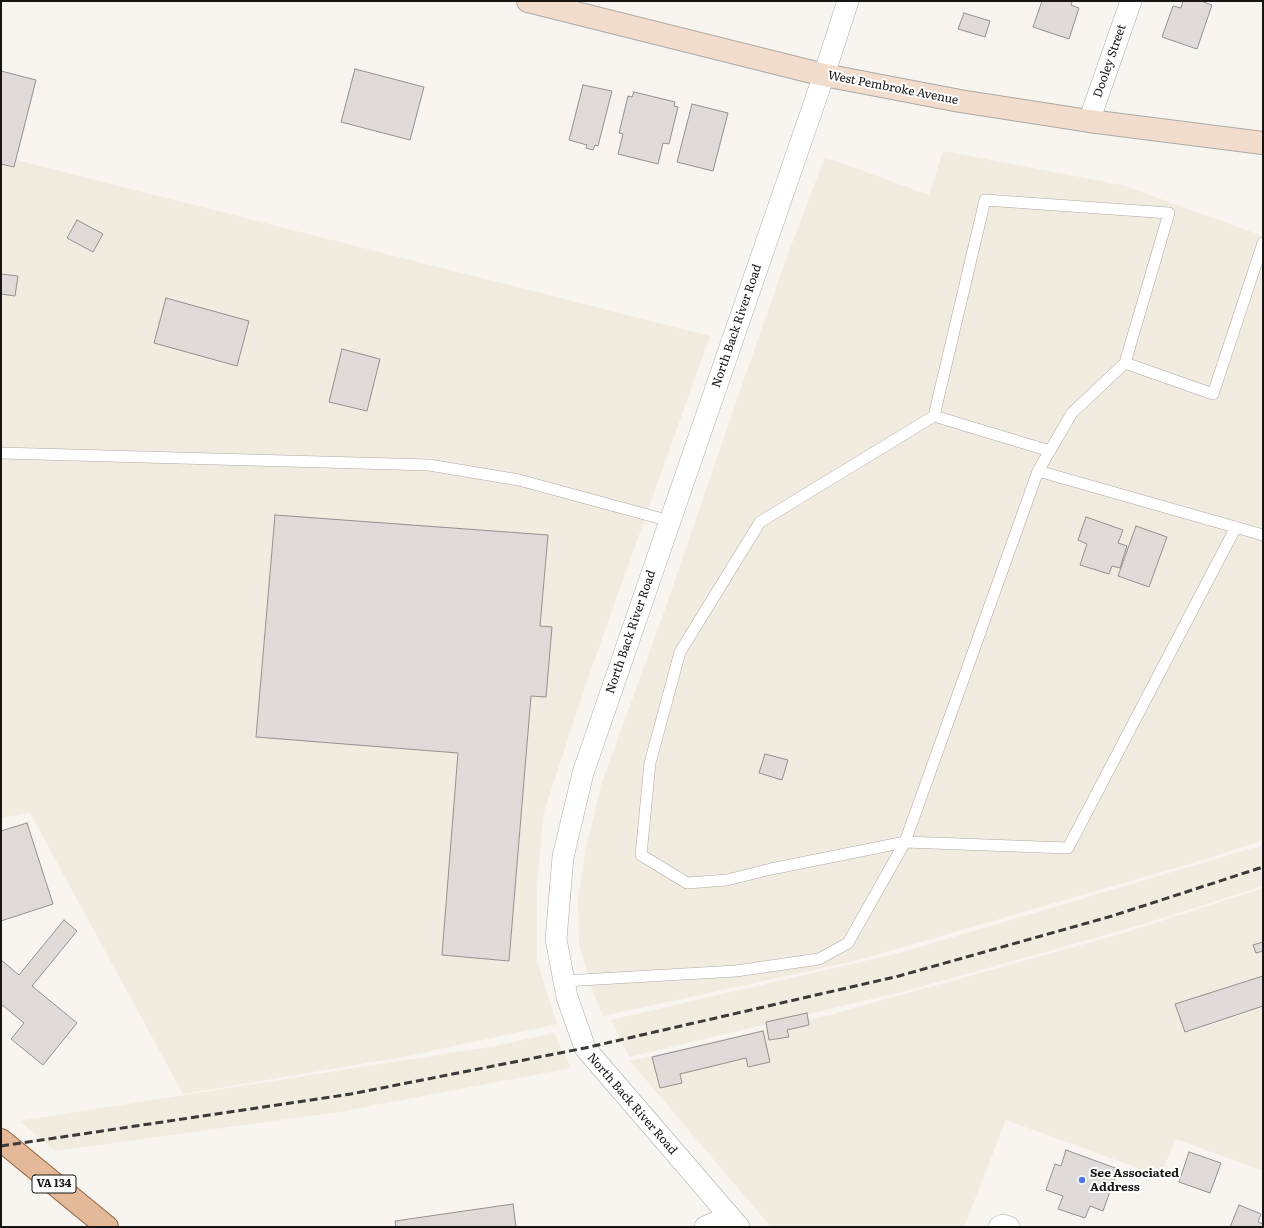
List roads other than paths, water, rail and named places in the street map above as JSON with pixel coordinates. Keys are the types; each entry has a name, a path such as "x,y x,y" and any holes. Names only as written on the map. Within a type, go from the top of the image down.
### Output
{"main road":[{"name":"West Pembroke Avenue","path":"528,1 824,75 960,101 1089,121 1263,143"},
{"name":"VA 134","path":"1,1140 107,1227"}],"street":[{"name":"North Back River Road","path":"734,1221 584,1048 567,997 556,940 563,857 583,773 824,75 848,1"},
{"name":"Dooley Street","path":"1089,121 1131,1"},
{"path":"705,1227 734,1221"}],"lane":[{"path":"564,981 736,972 819,959 848,943 906,842 1038,471 1072,413 1125,363 1169,213 985,200 934,416 760,522 680,652 650,763 641,855 687,883 727,880 771,869 906,842 1068,848 1236,527"},
{"path":"1125,363 1213,394 1263,243"},
{"path":"934,416 1050,451"},
{"path":"1,453 428,465 519,480 670,521"},
{"path":"1038,471 1263,535"}],"railway":[{"path":"1,1146 351,1094 585,1048 899,976 1112,916 1263,867"}],"place":[{"name":"See Associated Address","path":"1082,1180"}]}
